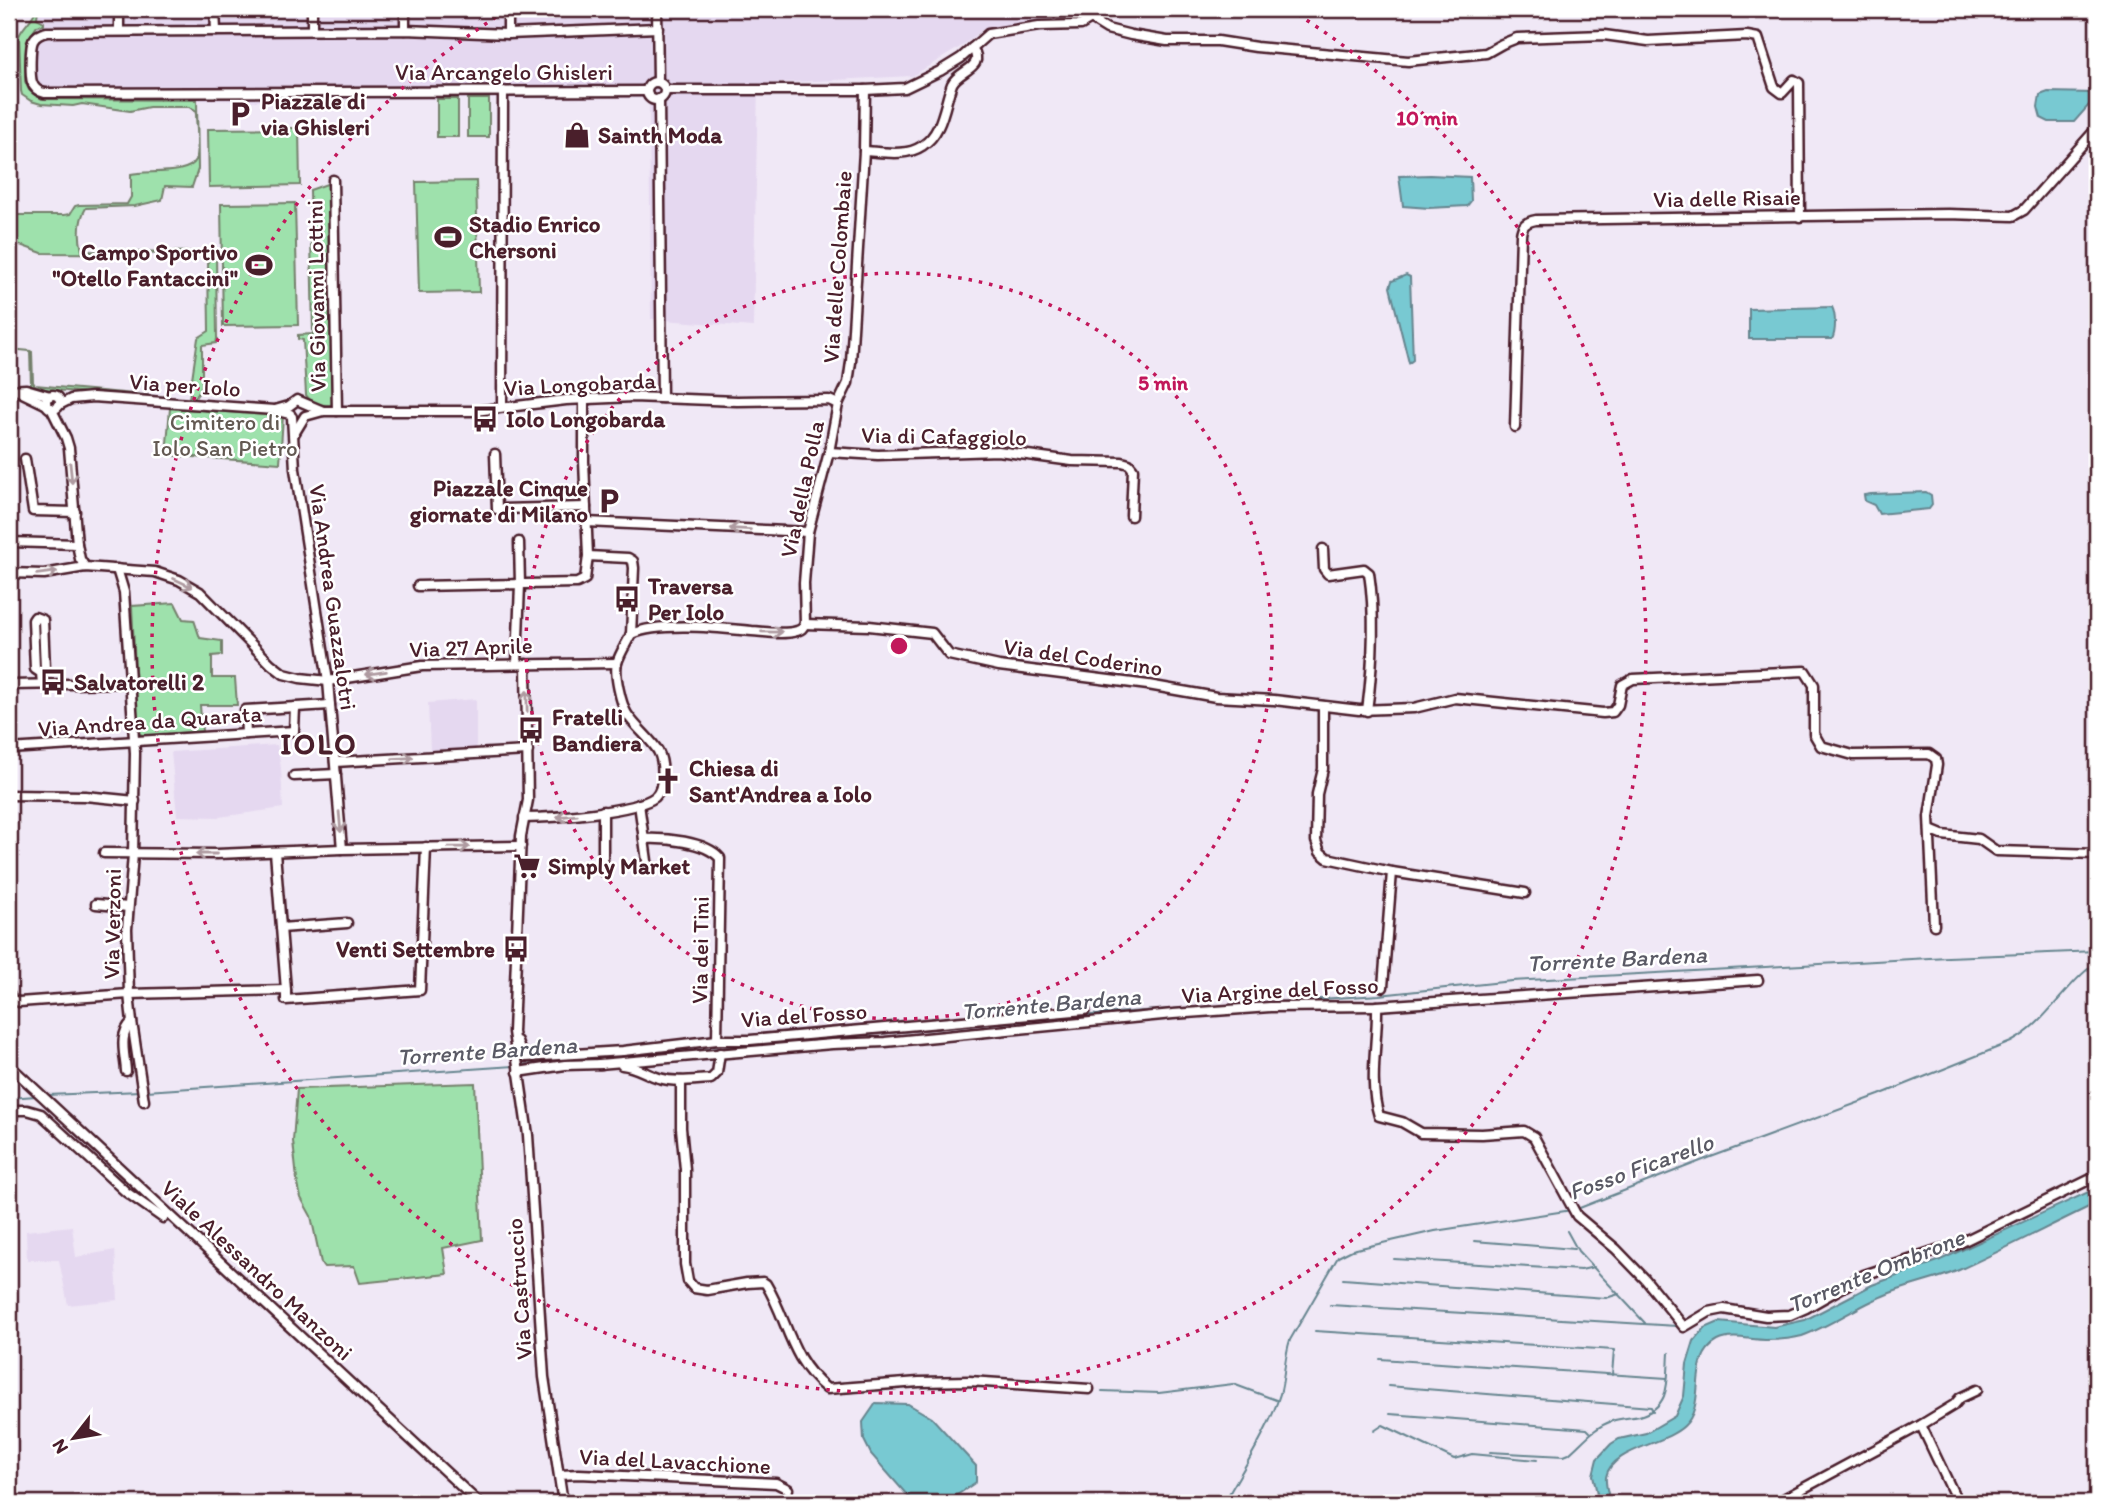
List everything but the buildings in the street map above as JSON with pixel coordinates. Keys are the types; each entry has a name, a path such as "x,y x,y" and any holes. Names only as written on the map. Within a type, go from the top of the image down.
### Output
{"street":[{"path":"119,9 119,31 405,30 508,34 657,29"},
{"path":"215,9 215,31"},
{"path":"312,9 312,30"},
{"path":"405,9 405,30"},
{"path":"508,9 508,34"},
{"path":"657,9 658,82"},
{"path":"665,90 905,88 961,58 981,39 996,32 1040,26 1081,25 1091,19 1094,9"},
{"path":"1091,19 1107,29 1131,36 1167,41 1218,41 1408,61 1486,53 1517,38 1604,35 1647,41 1748,36 1758,38 1774,87 1782,93 1794,80 1799,83 1800,217"},
{"name":"Via Arcangelo Ghisleri","path":"119,31 47,32 38,35 32,48 32,81 39,92 648,91"},
{"name":"Via delle Colombaie","path":"838,404 848,383 851,362 864,151 906,152 921,147 930,139 942,119 955,79 970,69 976,60 976,52 972,48"},
{"path":"658,82 663,85 664,96 659,100 651,98 648,91 650,84 658,82"},
{"path":"864,151 865,90"},
{"path":"502,407 503,91"},
{"path":"659,100 662,398"},
{"name":"Via delle Risaie","path":"1515,427 1521,235 1527,223 1536,220 1948,214 2013,216 2024,210 2097,128"},
{"name":"Via Giovanni Lottini","path":"333,180 337,411"},
{"name":"Via per Iolo","path":"13,390 53,402 78,394 290,412"},
{"name":"Via Longobarda","path":"323,411 297,400 290,412 297,419 323,411 475,411 584,400 662,398 737,401 829,400 838,404"},
{"path":"418,586 581,582 586,576 588,555 584,400"},
{"path":"53,402 66,438 77,544 80,559 85,566"},
{"path":"304,417 306,404"},
{"name":"Via della Polla","path":"804,624 808,533 829,452 838,404"},
{"name":"Via Andrea Guazzalotri","path":"290,412 295,469 328,681 342,849"},
{"name":"Via Andrea Guazzalotri","path":"294,435 304,417"},
{"name":"Via di Cafaggiolo","path":"829,452 878,455 998,451 1072,461 1122,461 1131,466 1133,474 1130,516"},
{"path":"495,454 498,509 586,507"},
{"path":"25,459 33,511 75,512"},
{"path":"586,522 808,533"},
{"path":"9,542 77,544"},
{"name":"Via Castruccio","path":"519,542 528,800 521,846 513,1032 528,1135 544,1377 563,1503"},
{"path":"1323,549 1324,569 1328,574 1364,569 1369,573 1373,630 1367,711"},
{"path":"524,818 603,811 639,804 659,793 662,780 661,759 626,713 620,691 617,663 631,634 635,568 633,561 628,558 588,555"},
{"name":"Via 27 Aprile","path":"9,573 44,574 85,566 155,572 179,580 200,592 271,664 284,674 300,678 328,681 422,666 617,663"},
{"name":"Via Verzoni","path":"117,569 124,592 134,741 135,801 128,907 132,1022"},
{"path":"41,673 35,669 35,617 43,620 45,669 41,673 42,684"},
{"name":"Via del Coderino","path":"631,634 665,628 709,627 795,632 803,628 804,624 869,626 932,633 949,655 999,666 1148,685 1216,697 1275,700 1367,711 1414,708 1455,698 1603,713 1613,712 1618,705 1622,685 1633,679 1800,670 1808,675 1814,685 1814,734 1821,746 1843,754 1929,754 1936,759 1930,830"},
{"path":"34,646 45,646"},
{"path":"9,685 130,683"},
{"path":"246,734 244,710 330,705"},
{"path":"1323,706 1323,769 1316,801 1317,847 1323,856 1392,873 1525,893"},
{"name":"Via Andrea da Quarata","path":"9,749 294,731 295,708"},
{"path":"335,762 527,751"},
{"path":"294,776 336,774"},
{"path":"9,795 85,796 135,801"},
{"path":"639,804 648,868"},
{"path":"603,811 603,871"},
{"path":"1934,925 1930,830 1942,835 1979,839 1996,851 2097,854"},
{"name":"Via dei Tini","path":"644,839 681,841 696,845 714,852 721,860 717,1040"},
{"path":"104,853 521,846"},
{"path":"275,852 286,1000 420,990 426,847"},
{"path":"1383,987 1392,873"},
{"path":"96,904 128,907"},
{"path":"281,928 347,923"},
{"name":"Via Argine del Fosso","path":"599,1064 885,1042 1185,1013 1270,1007 1377,1006 1758,980"},
{"path":"9,994 12,1000 19,1002 130,994 286,990"},
{"path":"1377,1006 1374,1079 1376,1105 1380,1116 1402,1122 1421,1133 1524,1131 1534,1137 1577,1216 1616,1249 1684,1326 1709,1312 1724,1309 1766,1316 1790,1315 1864,1275 1958,1244 2097,1176"},
{"name":"Via del Fosso","path":"513,1032 526,1057 1085,1010"},
{"path":"126,1071 123,1032 132,1022"},
{"path":"132,1022 144,1101"},
{"path":"518,1072 565,1065 599,1064 630,1066 658,1078 681,1081 713,1077 719,1066 720,1053"},
{"name":"Viale Alessandro Manzoni","path":"9,1065 479,1503"},
{"path":"681,1081 685,1264 688,1281 694,1288 707,1290 747,1283 766,1284 795,1352 806,1368 827,1389 969,1381 1089,1389"},
{"path":"9,1110 27,1110 41,1114 126,1192 163,1218"},
{"path":"1776,1503 1921,1425 1954,1405 1960,1398 1977,1390"},
{"path":"1921,1425 1958,1503"},
{"name":"Via del Lavacchione","path":"560,1475 776,1483 788,1489"}],"shaded area":[{"path":"38,9 1086,10 1072,18 1023,22 982,30 962,46 912,76 758,84 753,327 651,319 649,98 279,101 43,99 29,90 25,81 25,47 37,26"},
{"path":"476,699 476,749 430,752 428,703"},
{"path":"277,745 283,808 219,817 177,816 171,752"},
{"path":"72,1226 76,1257 115,1250 118,1300 68,1305 59,1260 27,1260 26,1231"}],"green space":[{"path":"36,9 37,18 44,22 44,25 37,26 26,43 25,81 29,90 42,99 197,100 198,140 196,114 189,107 149,107 130,111 82,104 41,104 22,95 19,36"},
{"path":"437,99 458,99 458,137 437,137"},
{"path":"468,99 489,99 489,137 468,137"},
{"path":"299,128 300,185 209,187 208,129"},
{"path":"198,149 198,169 192,187 165,186 162,200 135,206 86,208 80,230 82,251 216,252 217,339 216,343 202,345 202,384 192,402 33,388 30,351 35,385 189,399 198,338 209,331 207,254 42,253 9,241 9,215 64,215 70,214 75,206 79,205 127,204 131,197 131,174 185,168 196,160"},
{"path":"329,178 333,402 331,405 323,405 311,401 306,395 303,340 298,339 298,335 313,334 310,190 327,184"},
{"name":"Stadio Enrico Chersoni","path":"476,181 479,292 419,293 416,182"},
{"name":"Campo Sportivo \"Otello Fantaccini\"","path":"295,203 298,325 223,326 221,204"},
{"name":"Cimitero di Iolo San Pietro","path":"170,408 283,416 280,463 166,455"},
{"path":"175,603 183,619 194,620 200,638 222,641 222,655 212,656 212,678 235,678 237,705 200,705 202,731 143,736 138,732 132,606"},
{"path":"475,1083 482,1240 443,1248 447,1274 360,1283 354,1266 324,1267 311,1216 301,1198 297,1180 293,1141 297,1089"}],"water":[{"path":"2048,92 2095,93 2097,96 2074,122 2049,122 2041,118 2038,107 2040,95"},
{"path":"1399,176 1470,177 1471,201 1467,206 1403,206"},
{"path":"1406,275 1410,277 1413,360 1409,363 1390,287 1392,281"},
{"path":"1832,307 1835,323 1832,339 1749,339 1749,309"},
{"path":"1926,492 1931,495 1932,505 1929,509 1879,514 1874,505 1865,501 1864,495 1871,494"},
{"path":"2097,1188 2097,1203 1959,1270 1883,1296 1812,1332 1784,1339 1736,1338 1718,1341 1708,1349 1703,1358 1691,1417 1675,1432 1617,1460 1606,1477 1610,1503 1599,1503 1593,1475 1597,1459 1619,1439 1646,1433 1675,1416 1684,1396 1687,1364 1694,1341 1705,1328 1719,1322 1774,1327 1805,1320 1872,1285 1938,1261"},
{"path":"876,1403 908,1404 932,1418 976,1466 976,1482 947,1500 914,1503 871,1454 864,1440 863,1422"}],"waterway":[{"name":"Torrente Bardena","path":"572,1061 1114,1013 1379,995 1512,981 2097,951"},
{"name":"Fosso Ficarello","path":"1577,1209 2011,1042 2035,1025 2075,981 2097,962"},
{"name":"Torrente Bardena","path":"520,1065 559,1062"},
{"name":"Torrente Bardena","path":"146,1091 514,1066"},
{"name":"Torrente Bardena","path":"48,1095 140,1091"},
{"name":"Torrente Bardena","path":"9,1098 36,1096"},
{"name":"Fosso Ficarello","path":"1224,1503 1275,1408 1282,1388 1290,1340 1338,1257 1352,1250 1435,1231 1572,1210"},
{"path":"1567,1231 1578,1251 1645,1323"},
{"path":"1474,1241 1574,1249"},
{"path":"1394,1259 1581,1270 1594,1267"},
{"path":"1343,1279 1606,1298 1619,1294"},
{"path":"1330,1305 1677,1326"},
{"path":"1315,1331 1614,1350 1612,1375"},
{"path":"1490,1452 1564,1456 1606,1424 1650,1412 1666,1391 1669,1353"},
{"path":"1380,1359 1667,1378"},
{"path":"1102,1391 1159,1393 1233,1384 1276,1400"},
{"path":"1388,1386 1651,1407 1653,1411"},
{"path":"1390,1414 1587,1429 1590,1432"},
{"path":"1374,1431 1383,1425 1454,1459 1472,1454 1537,1460"}],"place":[{"name":"Piazzale di via Ghisleri","path":"240,114"},
{"name":"Sainth Moda","path":"577,135"},
{"name":"Stadio Enrico Chersoni","path":"448,237"},
{"name":"Campo Sportivo \"Otello Fantaccini\"","path":"259,265"},
{"name":"Iolo Longobarda","path":"485,419"},
{"name":"Piazzale Cinque giornate di Milano","path":"609,501"},
{"name":"Traversa Per Iolo","path":"627,599"},
{"name":"Salvatorelli 2","path":"53,682"},
{"name":"Fratelli Bandiera","path":"531,730"},
{"name":"Chiesa di Sant'Andrea a Iolo","path":"668,781"},
{"name":"Simply Market","path":"527,866"},
{"name":"Venti Settembre","path":"516,949"}],"district":[{"name":"IOLO","path":"319,744"}],"water label":[{"name":"Torrente Ombrone","path":"1876,1271"}]}
